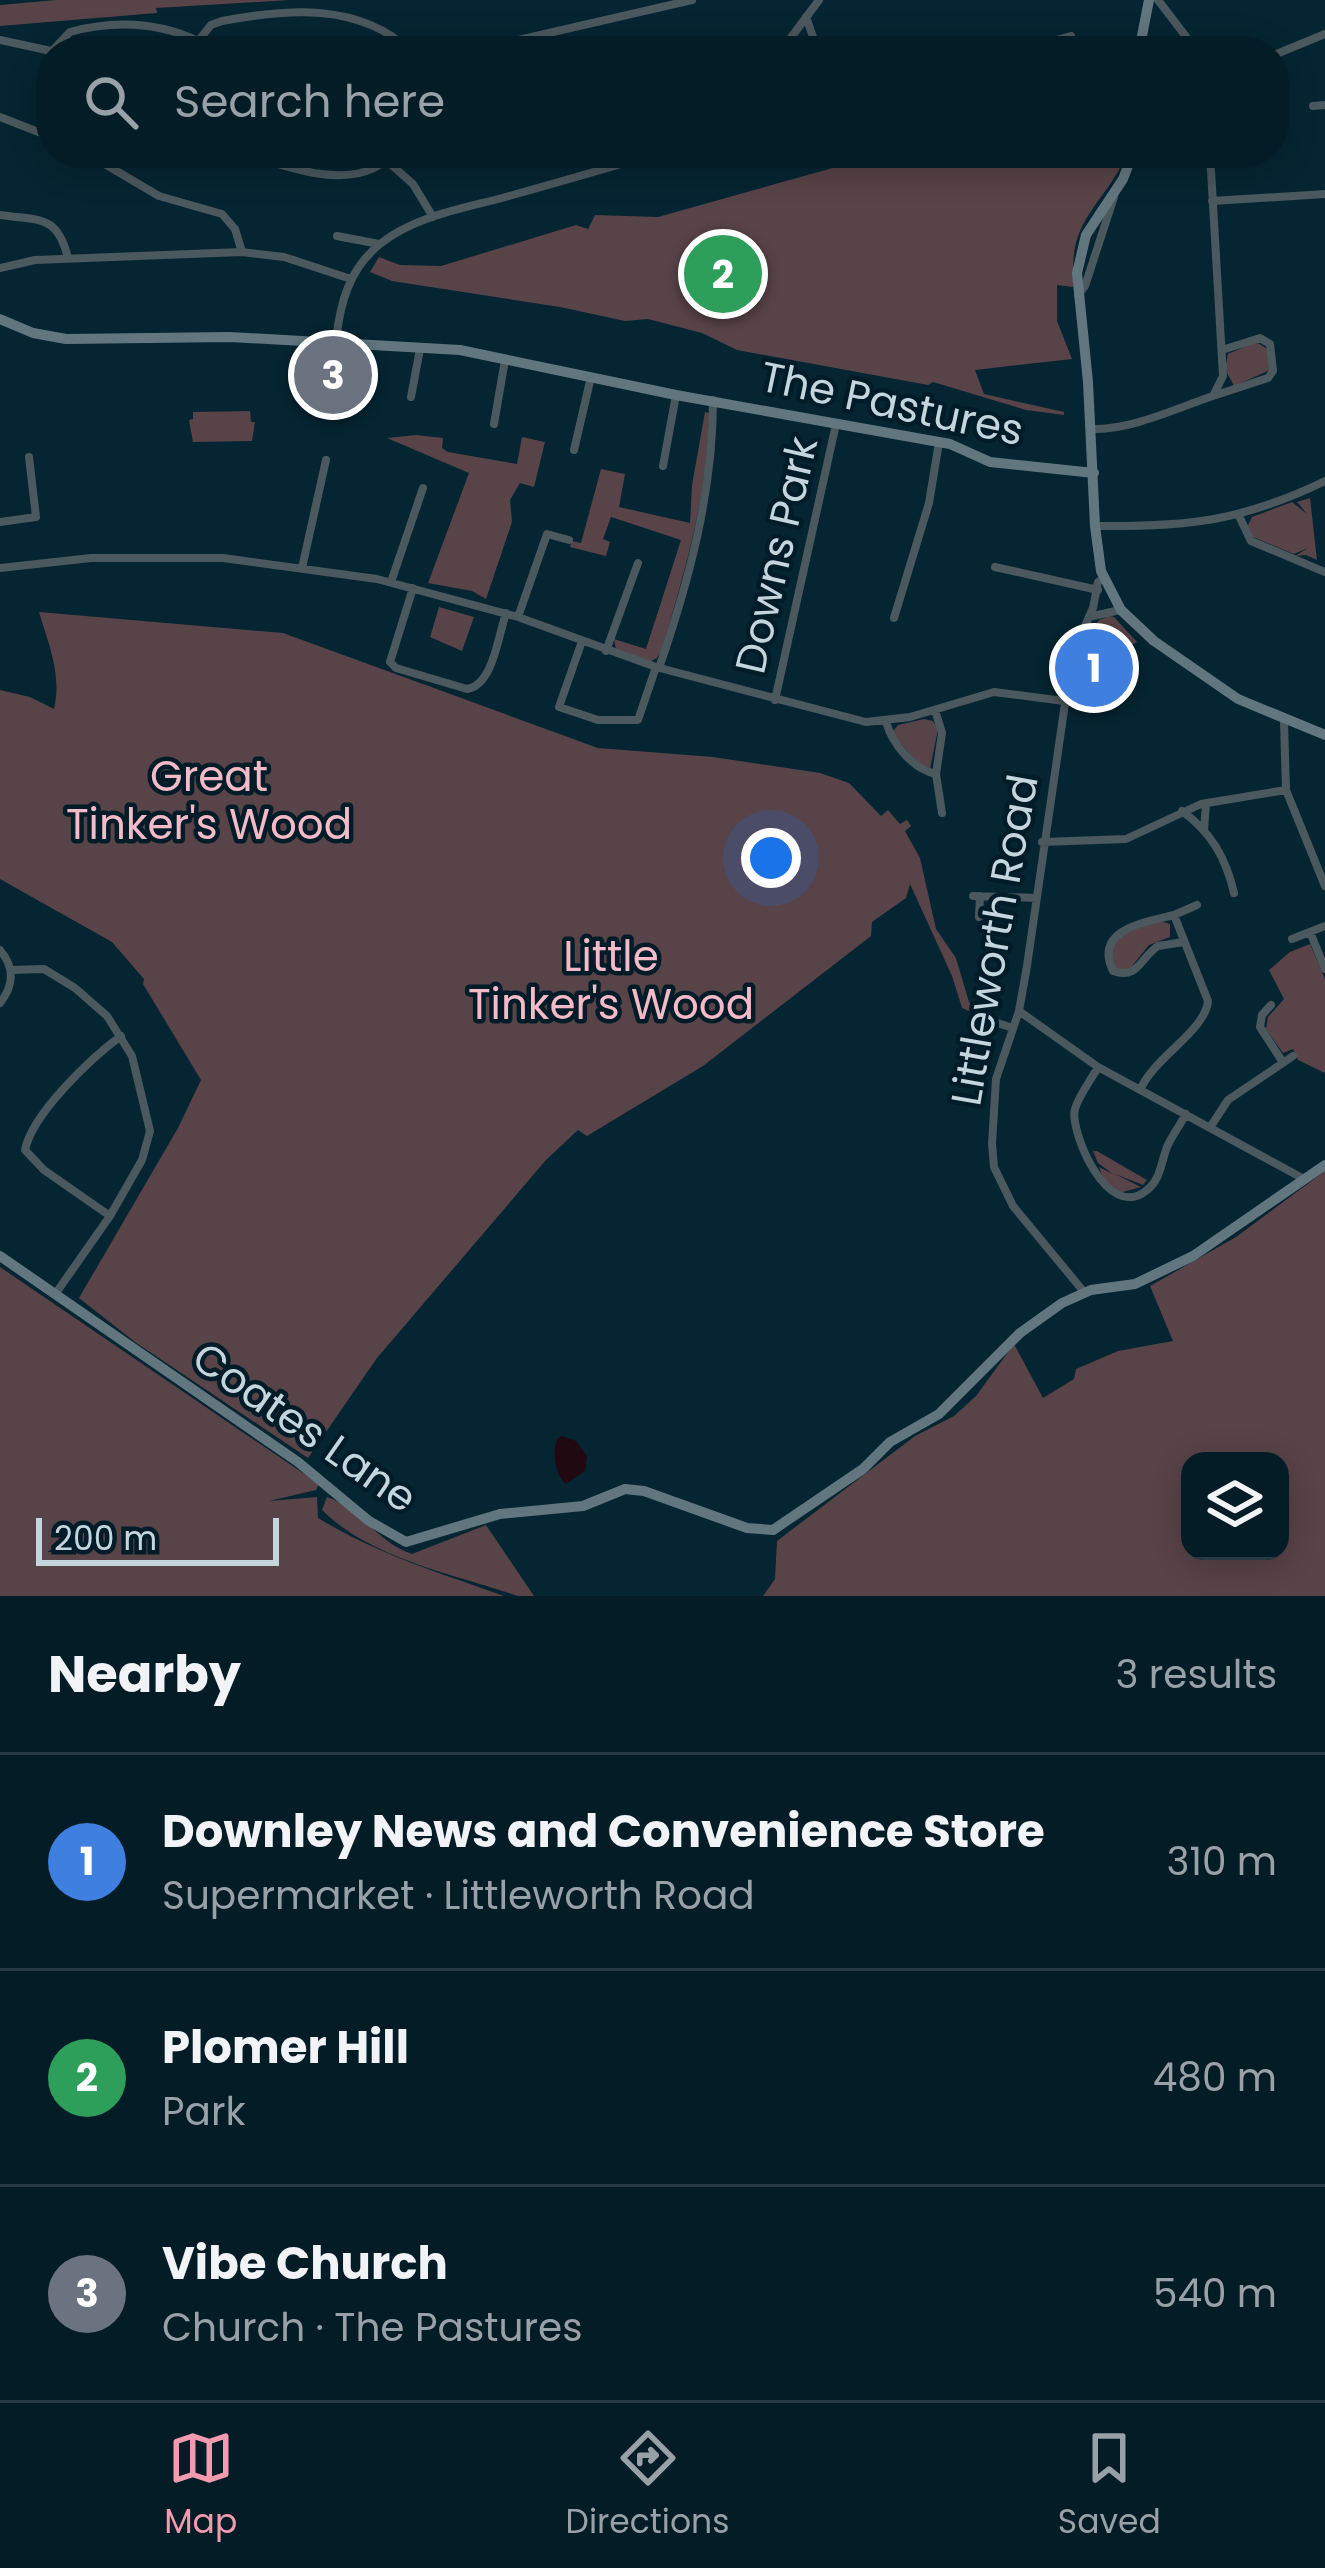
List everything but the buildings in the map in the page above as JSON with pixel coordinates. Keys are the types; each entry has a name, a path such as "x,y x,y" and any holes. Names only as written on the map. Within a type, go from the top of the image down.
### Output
{"street":[{"path":"536,36 692,0"},
{"path":"792,36 819,0"},
{"path":"1143,36 1154,0"},
{"path":"1154,0 1184,36"},
{"path":"201,36 221,22 317,12 362,22 394,36"},
{"path":"806,17 813,36"},
{"path":"66,36 112,26 158,27 186,36"},
{"path":"1289,49 1325,34"},
{"path":"0,40 36,48"},
{"path":"1313,106 1325,105"},
{"path":"0,117 36,131"},
{"path":"111,168 159,196 221,214 235,229 242,252"},
{"path":"294,168 342,175 372,168"},
{"path":"394,168 413,184 433,218"},
{"path":"335,341 341,302 351,279 380,244 433,218 608,168"},
{"path":"1126,168 1086,235 1077,273 1101,584 1141,632 1226,692 1285,722 1325,735"},
{"path":"1211,168 1223,376 1213,396"},
{"path":"1212,201 1325,194"},
{"path":"0,215 49,222 68,258"},
{"path":"337,236 380,244"},
{"path":"0,268 20,261 242,252 284,257 351,279"},
{"name":"The Pastures","path":"4,326 66,339 335,341 460,350 938,442 990,462 1094,473"},
{"path":"1091,429 1139,422 1268,378 1273,371 1270,344 1260,338 1222,350"},
{"path":"411,397 420,349"},
{"path":"494,424 506,360"},
{"path":"574,450 592,376"},
{"path":"663,466 676,395"},
{"path":"582,641 559,707 609,722 638,720 701,526 713,400"},
{"name":"Downs Park","path":"775,700 836,423"},
{"path":"894,618 929,503 938,442"},
{"path":"0,522 36,518 29,457"},
{"path":"302,568 326,460"},
{"path":"1095,526 1183,526 1239,516 1325,481"},
{"path":"391,582 423,488"},
{"path":"1239,516 1252,541 1325,572"},
{"path":"518,617 548,535 569,541"},
{"path":"0,568 91,558 223,558 391,582 518,617 657,668 866,722 886,722 994,692 1064,701"},
{"path":"606,651 638,563"},
{"path":"994,567 1101,584"},
{"name":"Littleworth Road","path":"1084,1292 1013,1206 994,1167 992,1144 996,1079 1019,1011 1075,643 1101,584"},
{"path":"413,588 390,662 396,668 467,689 485,680 506,614"},
{"path":"1089,617 1121,610"},
{"path":"935,710 942,733 936,774 942,813"},
{"path":"886,722 895,742 919,767 936,774"},
{"path":"1285,722 1286,790 1325,886"},
{"path":"1042,842 1126,839 1206,803 1286,790"},
{"path":"1204,830 1206,803"},
{"path":"1181,811 1204,830 1224,857 1234,893"},
{"path":"980,917 977,896 1037,898"},
{"path":"1184,943 1158,946 1130,974 1113,971 1108,961 1112,941 1124,928 1197,905"},
{"path":"1141,1088 1155,1064 1200,1022 1209,1007 1174,915"},
{"path":"1292,939 1325,926"},
{"path":"1310,932 1325,969"},
{"path":"0,950 11,970 10,988 0,1003"},
{"path":"11,970 37,968 54,974 99,1007 121,1036 135,1066 150,1131 142,1160 110,1216 56,1293"},
{"path":"1270,1005 1260,1028 1282,1061"},
{"path":"1019,1011 1098,1067 1305,1180"},
{"path":"975,1016 1013,1028"},
{"path":"110,1216 34,1162 25,1144 52,1104 121,1036"},
{"path":"1211,1126 1228,1100 1293,1056"},
{"path":"1098,1067 1075,1108 1074,1123 1105,1189 1116,1197 1134,1197 1148,1190 1186,1114"},
{"path":"1084,1292 1135,1284 1193,1256 1325,1166"},
{"name":"Coates Lane","path":"0,1256 298,1462 369,1521 406,1541 500,1514 583,1506 625,1489 644,1491 746,1528 773,1530 862,1469 890,1442 939,1414 1020,1333 1084,1292"}],"green space":[{"path":"56,0 290,0 156,8 157,13 0,26 0,5"},
{"path":"833,168 1119,168 1078,236 1073,287 1057,285 1057,321 1072,359 975,370 984,394 1064,415 1026,410 933,382 928,385 737,350 702,333 648,319 625,321 392,281 370,272 379,257 400,265 441,266 576,225 588,229 595,215 658,217"},
{"path":"1256,342 1269,350 1270,370 1234,386 1225,369 1228,354"},
{"path":"250,411 251,422 255,422 252,441 193,442 189,420 193,412"},
{"path":"705,412 709,413 708,443 694,532 662,649 649,662 616,650 614,639 646,649 681,540 611,517 603,539 610,542 606,556 570,547 572,541 581,543 601,469 625,474 619,507 690,523"},
{"path":"522,437 545,442 534,487 520,483 510,500 512,522 486,599 472,591 428,583 469,473 387,438 443,438 442,448 448,452 517,464"},
{"path":"1310,498 1317,560 1295,556 1308,548 1294,554 1253,537 1247,527 1252,517 1292,502 1307,514 1297,502"},
{"path":"439,607 474,617 462,651 430,637"},
{"path":"39,612 283,633 598,748 713,757 820,773 849,783 881,816 888,810 900,824 907,820 911,826 905,831 920,858 936,929 956,958 969,1002 976,1009 962,1008 910,884 906,898 872,922 871,936 703,1066 587,1136 578,1130 546,1160 377,1358 308,1458 135,1342 79,1298 201,1080 144,979 112,942 0,879 0,690 54,709 56,697 53,660"},
{"path":"1110,616 1137,642 1123,650 1094,648 1092,639 1085,640 1099,620"},
{"path":"933,721 938,729 930,769 920,766 892,733 898,725"},
{"path":"1160,921 1170,924 1170,937 1149,945 1128,971 1116,970 1109,956 1117,935"},
{"path":"1310,944 1325,979 1325,1073 1298,1060 1293,1049 1283,1053 1266,1029 1268,1017 1284,999 1269,970 1290,952"},
{"path":"1093,1151 1147,1180 1143,1185 1115,1174 1141,1187 1119,1193 1104,1181 1099,1167 1113,1174 1098,1163"},
{"path":"1325,1171 1325,1596 763,1596 775,1579 777,1541 915,1436 954,1416 976,1396 1014,1344 1043,1398 1074,1379 1076,1369 1118,1351 1173,1341 1150,1286 1236,1237"},
{"path":"0,1267 319,1484 316,1490 269,1501 317,1497 318,1518 340,1531 504,1596 0,1596"},
{"path":"327,1497 412,1554 486,1525 534,1596 518,1596 389,1553 322,1510"}],"shaded area":[{"path":"557,1439 576,1441 587,1456 585,1471 566,1484 555,1457"}],"place":[{"name":"Plomer Hill","path":"723,274"},
{"name":"Vibe Church","path":"333,375"},
{"name":"Downley News and Convenience Store","path":"1094,668"}],"park label":[{"name":"Great Tinker's Wood","path":"209,800"},
{"name":"Little Tinker's Wood","path":"611,980"}]}
